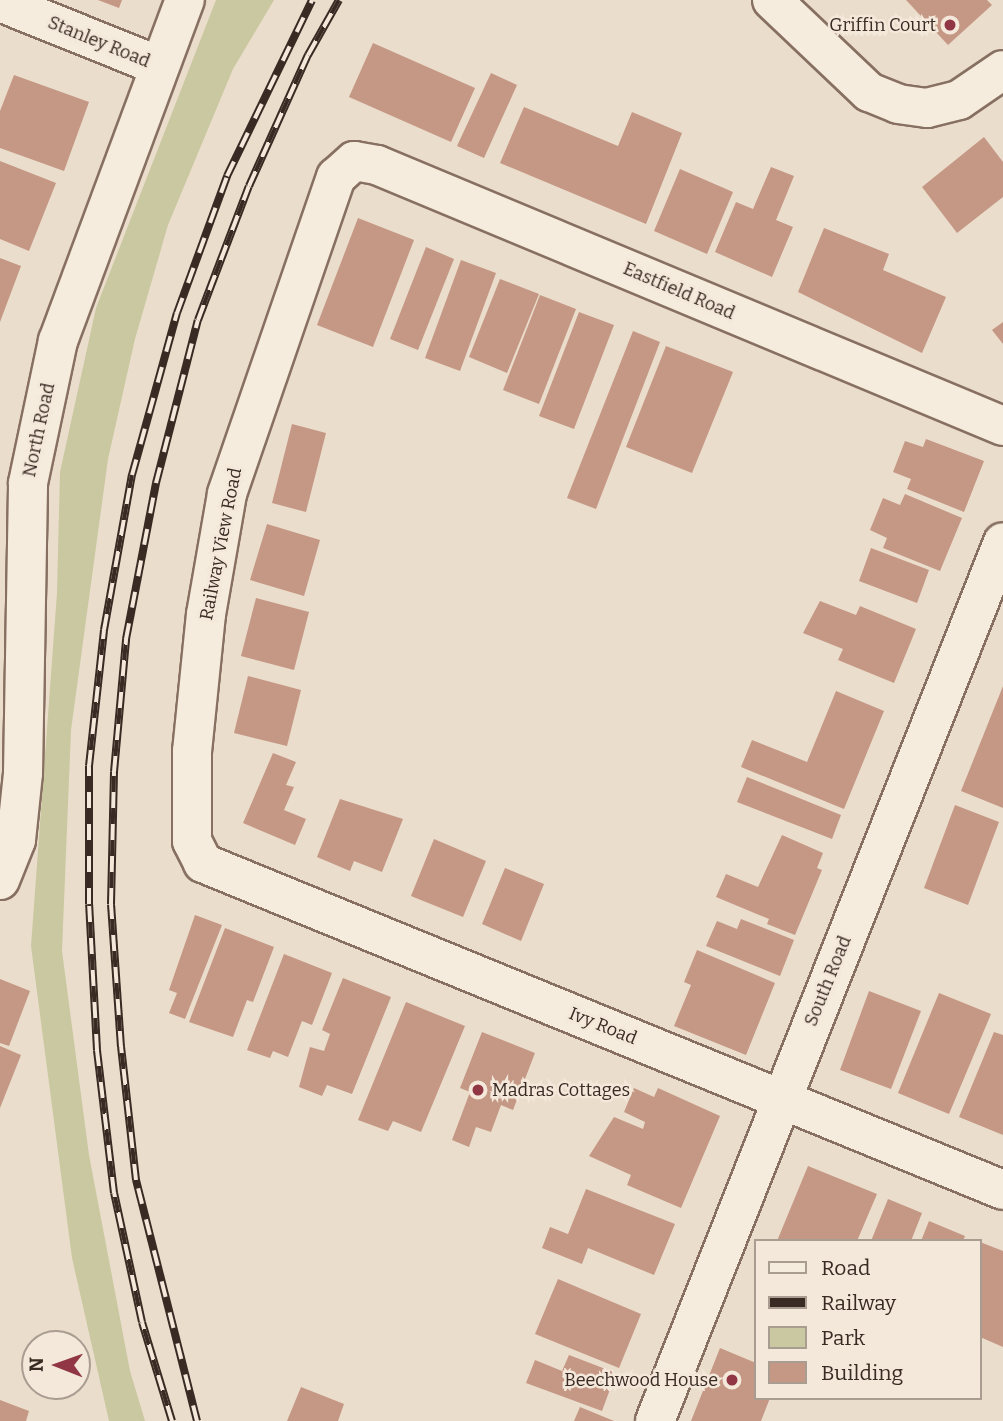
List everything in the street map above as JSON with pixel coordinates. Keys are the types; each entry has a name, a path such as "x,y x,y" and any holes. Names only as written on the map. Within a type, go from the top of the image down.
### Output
{"street":[{"name":"North Road","path":"0,880 16,840 12,773 28,483 58,341 185,0"},
{"path":"773,0 869,92 898,104 927,108 959,100 1003,70"},
{"name":"Stanley Road","path":"0,2 159,66"},
{"name":"Eastfield Road","path":"354,161 377,165 1003,426"},
{"name":"Railway View Road","path":"203,863 192,841 192,751 206,614 227,494 336,177 354,161"},
{"name":"South Road","path":"655,1421 1003,542"},
{"name":"Ivy Road","path":"203,863 1003,1190"}],"green space":[{"path":"216,0 274,0 233,69 168,225 135,339 108,459 71,730 62,951 89,1155 130,1371 145,1421 109,1421 91,1342 91,1330 88,1330 72,1258 31,946 57,593 60,472 96,308"}],"building":[{"path":"98,0 122,0 119,8"},
{"name":"Griffin Court","path":"906,0 987,0 992,5 948,45"},
{"path":"373,43 475,88 451,142 349,97"},
{"path":"491,73 517,85 484,158 457,146"},
{"path":"14,75 89,102 64,171 0,148 0,111"},
{"path":"524,107 618,146 632,112 682,133 646,224 500,163"},
{"path":"984,137 1003,162 1003,197 957,233 922,187"},
{"path":"0,161 56,183 29,251 0,239"},
{"path":"771,167 794,176 776,220 793,227 772,277 715,252 736,202 753,209"},
{"path":"680,169 733,192 707,254 654,231"},
{"path":"358,218 414,240 373,347 317,325"},
{"path":"824,228 889,254 883,270 946,297 922,353 798,292"},
{"path":"426,247 454,259 418,350 390,339"},
{"path":"0,258 21,266 0,322"},
{"path":"461,260 496,273 460,371 425,358"},
{"path":"500,279 539,294 507,373 469,357"},
{"path":"540,295 576,309 539,404 503,390"},
{"path":"579,312 614,325 574,429 539,416"},
{"path":"1003,322 1003,344 992,330"},
{"path":"633,331 660,342 596,509 567,498"},
{"path":"666,346 733,372 692,473 626,447"},
{"path":"292,424 326,433 306,512 272,503"},
{"path":"926,439 984,461 964,512 907,489 911,479 893,472 905,441 923,447"},
{"path":"905,494 962,518 940,571 883,548 887,538 870,530 883,498 900,505"},
{"path":"267,524 320,540 304,596 250,580"},
{"path":"871,548 929,570 917,603 859,581"},
{"path":"256,598 309,612 294,670 241,656"},
{"path":"820,601 856,615 860,606 916,629 894,683 838,660 843,649 803,633"},
{"path":"248,676 301,690 287,746 234,733"},
{"path":"1003,686 1003,808 961,791"},
{"path":"836,691 884,711 844,809 741,767 752,740 807,762"},
{"path":"273,753 296,762 286,785 294,787 284,810 306,819 295,845 243,823"},
{"path":"747,777 841,815 832,839 737,802"},
{"path":"340,799 403,819 382,872 354,861 350,871 317,857"},
{"path":"955,805 999,822 968,905 924,888"},
{"path":"782,835 823,853 817,868 822,870 795,935 767,924 769,919 716,897 726,874 758,887"},
{"path":"434,839 486,861 463,917 411,896"},
{"path":"505,868 544,884 521,941 482,924"},
{"path":"195,915 222,925 185,1019 169,1013 177,993 169,990"},
{"path":"741,919 794,940 780,976 706,946 717,921 737,929"},
{"path":"225,928 274,947 253,1002 247,1000 233,1037 189,1022"},
{"path":"697,950 775,983 746,1055 674,1026 691,985 684,982"},
{"path":"284,954 332,973 312,1025 302,1021 288,1057 273,1051 270,1058 247,1050"},
{"path":"343,978 391,997 352,1094 327,1085 322,1096 299,1087 310,1047 324,1051 330,1034 322,1030"},
{"path":"0,979 30,991 9,1046 0,1043"},
{"path":"869,991 921,1011 891,1089 840,1070"},
{"path":"939,993 991,1014 949,1114 898,1093"},
{"path":"406,1002 465,1026 421,1132 393,1121 388,1131 358,1120"},
{"path":"482,1032 535,1053 513,1110 501,1105 491,1132 476,1127 469,1147 452,1140 470,1092 460,1088"},
{"path":"994,1032 1003,1035 1003,1135 959,1117"},
{"path":"0,1046 21,1055 0,1108"},
{"path":"634,1088 654,1097 658,1088 720,1116 681,1208 627,1185 631,1175 589,1156 614,1117 643,1129 645,1122 624,1112"},
{"path":"808,1166 877,1194 858,1239 778,1239"},
{"path":"586,1189 675,1224 654,1275 588,1248 582,1264 542,1248 550,1227 568,1234"},
{"path":"888,1199 922,1213 912,1239 872,1239"},
{"path":"929,1221 965,1236 964,1239 922,1239"},
{"path":"982,1243 1003,1251 1003,1347 982,1338"},
{"path":"558,1279 641,1314 619,1368 535,1334"},
{"name":"Beechwood House","path":"720,1348 754,1362 754,1400 769,1400 761,1421 691,1421"},
{"path":"569,1355 616,1373 602,1411 526,1383 535,1360 562,1371"},
{"path":"301,1387 344,1404 338,1421 287,1421"},
{"path":"0,1400 29,1411 26,1421 0,1421"},
{"path":"580,1407 614,1421 574,1421"}],"railway":[{"path":"172,1421 142,1322 114,1193 97,1050 89,904 89,766 104,630 132,475 177,313 227,176 312,0"},
{"path":"197,1421 136,1180 121,1047 111,904 114,772 126,639 156,483 198,320 249,186 308,55 339,0"}],"place":[{"name":"Griffin Court","path":"950,25"},
{"name":"Madras Cottages","path":"478,1090"},
{"name":"Beechwood House","path":"732,1380"}]}
